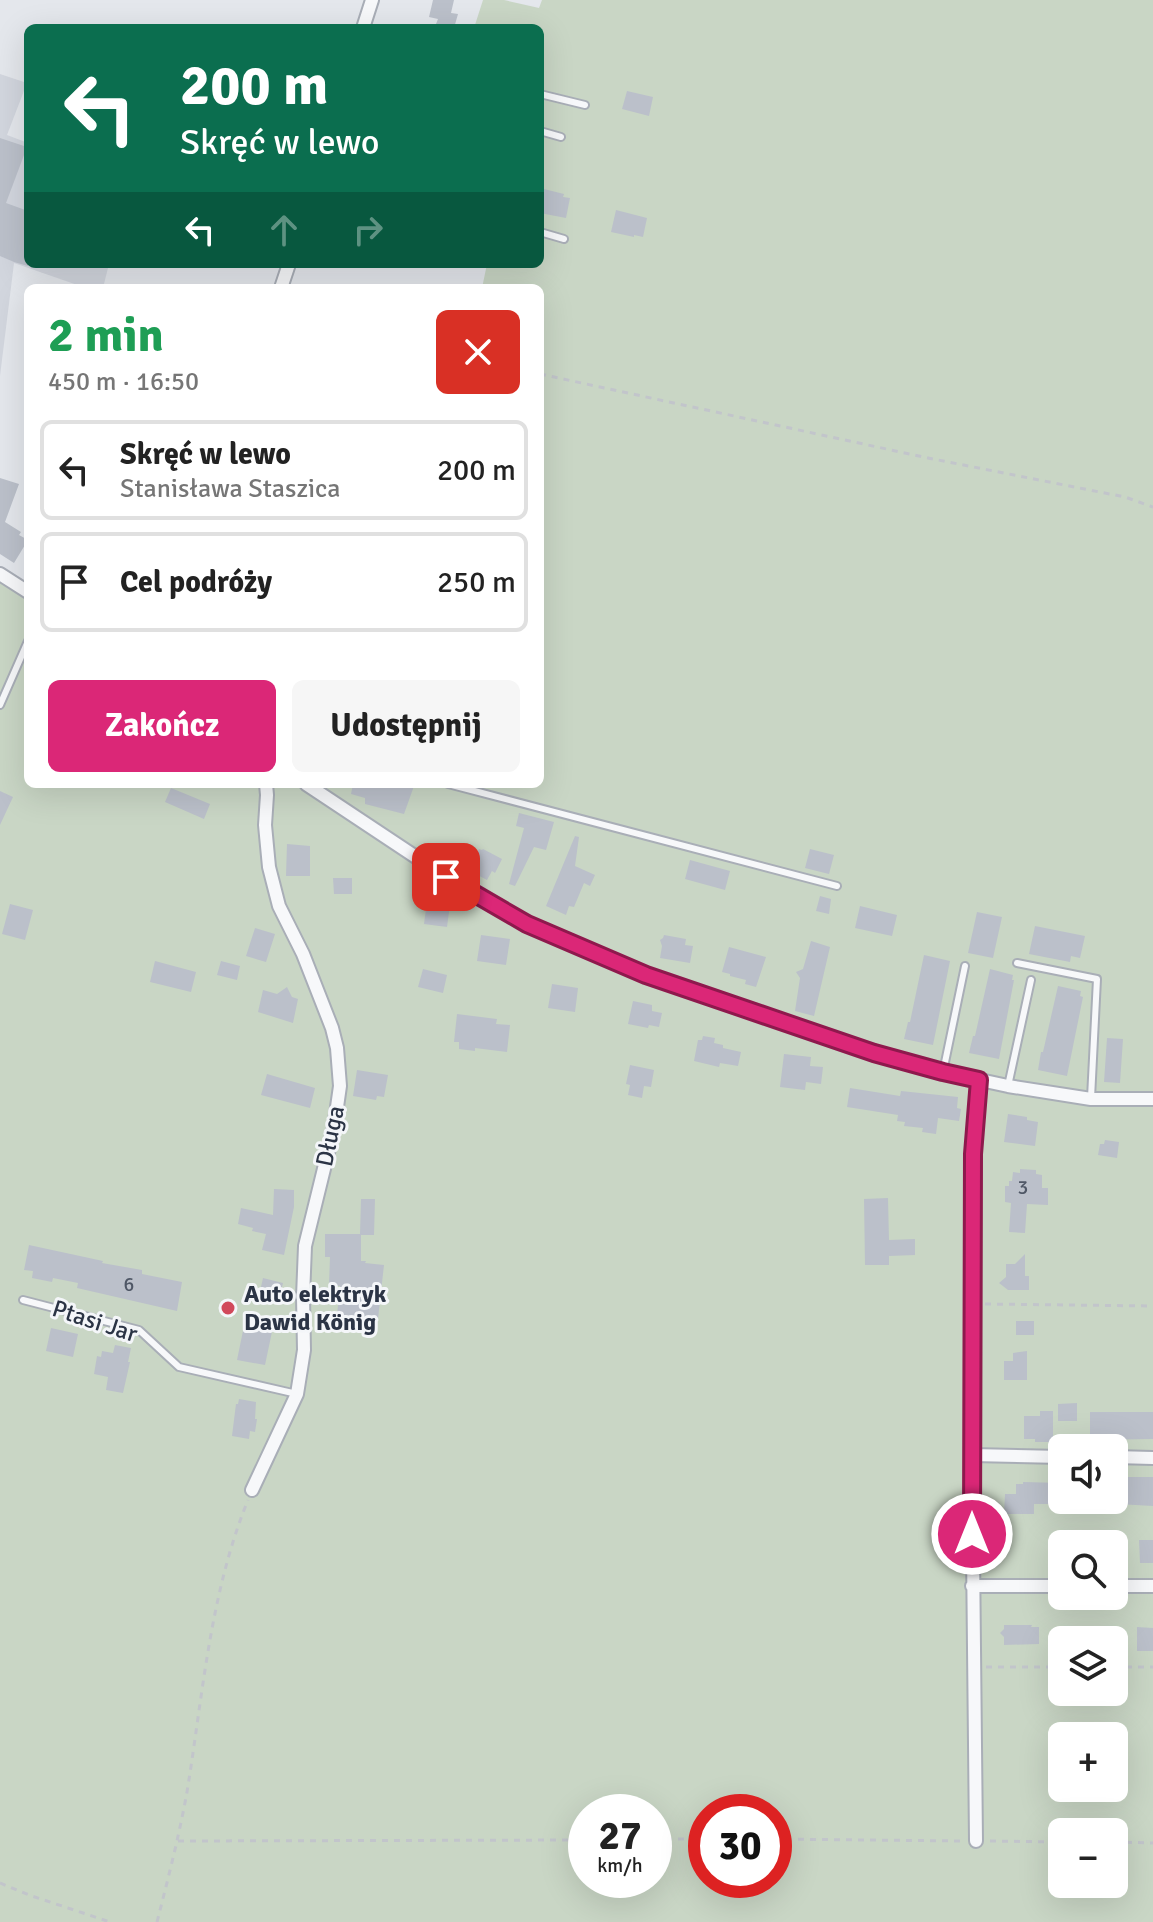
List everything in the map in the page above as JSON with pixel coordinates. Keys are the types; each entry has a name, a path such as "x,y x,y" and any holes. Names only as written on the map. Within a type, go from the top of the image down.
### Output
{"street":[{"path":"364,24 372,0"},
{"path":"0,574 24,589"},
{"name":"Długa","path":"252,1490 297,1394 304,1350 305,1246 336,1118 340,1086 332,1028 303,954 279,906 272,881 267,852 266,788"},
{"path":"312,788 446,877 527,924 646,975 874,1053 943,1072 1091,1099 1153,1099"},
{"path":"976,1841 972,1586 973,1154 979,1080"},
{"path":"972,1455 1048,1457"},
{"path":"1128,1457 1153,1458"},
{"path":"972,1586 1048,1586"},
{"path":"1128,1586 1153,1586"}],"lane":[{"path":"544,95 585,105"},
{"path":"544,132 561,137"},
{"path":"544,233 564,239"},
{"path":"0,705 24,650"},
{"path":"463,788 837,886"},
{"path":"1017,963 1097,979 1091,1099"},
{"path":"943,1072 965,966"},
{"path":"1008,1086 1031,980"},
{"name":"Ptasi Jar","path":"23,1300 139,1330 179,1367 297,1394"}],"path":[{"path":"544,375 1125,497 1153,507"},
{"path":"973,1304 1153,1306"},
{"path":"157,1922 178,1841 211,1630 237,1527 252,1490"},
{"path":"974,1667 1048,1667"},
{"path":"1128,1667 1153,1667"},
{"path":"792,1839 1048,1842"},
{"path":"178,1841 568,1840"},
{"path":"1128,1842 1153,1843"},
{"path":"0,1883 110,1922"}],"shaded area":[{"path":"0,74 24,82 24,91 7,135 24,141 24,266 14,263 0,376"},
{"path":"28,268 108,268 104,284 74,284"}],"green space":[{"path":"483,0 504,0 539,8 542,0 1153,0 1153,1922 0,1922 0,581 24,597 24,788 544,788 544,284 483,284 486,268 544,268 544,24 475,24"}],"building":[{"path":"433,0 454,0 451,13 458,14 455,24 436,24 438,19 429,17"},
{"path":"627,91 653,97 649,116 622,109"},
{"path":"0,138 24,146 24,155 6,203 24,210 24,265 0,256"},
{"path":"544,189 570,198 566,218 544,214"},
{"path":"616,210 647,218 643,237 611,232"},
{"path":"0,478 19,484 5,522 21,532 19,535 24,538 24,547 14,563 0,554"},
{"path":"171,788 210,804 204,819 165,802"},
{"path":"352,788 413,788 404,814 365,804 365,798 351,794"},
{"path":"0,791 13,797 0,825"},
{"path":"519,813 554,822 546,850 534,847 515,886 509,884 524,828 516,826"},
{"path":"575,836 579,837 575,866 595,875 590,886 584,883 574,907 569,906 566,915 546,906"},
{"path":"287,844 310,846 310,876 286,876"},
{"path":"479,849 502,859 495,873 492,871 487,880 468,870"},
{"path":"810,849 834,855 829,874 805,868"},
{"path":"690,860 730,871 725,890 685,879"},
{"path":"333,878 352,878 352,894 334,894"},
{"path":"428,894 451,897 447,927 424,924"},
{"path":"820,896 831,899 829,914 816,911"},
{"path":"10,904 33,910 25,940 2,934"},
{"path":"860,906 897,915 892,936 855,928"},
{"path":"977,912 1002,917 993,958 968,953"},
{"path":"1035,926 1085,936 1080,958 1071,956 1070,962 1029,954"},
{"path":"255,928 275,934 266,962 246,956"},
{"path":"481,935 510,939 506,965 477,961"},
{"path":"664,935 686,939 685,945 693,946 690,963 660,958 660,940"},
{"path":"811,941 830,947 814,1016 795,1011 800,978 796,972 803,969"},
{"path":"729,947 766,957 756,987 722,972"},
{"path":"924,955 950,961 933,1045 904,1039"},
{"path":"155,961 196,972 191,992 150,982"},
{"path":"221,961 240,966 237,980 217,975"},
{"path":"423,969 447,975 443,993 418,987"},
{"path":"990,969 1013,975 1014,980 999,1059 969,1053"},
{"path":"552,984 578,988 575,1012 548,1008"},
{"path":"1058,986 1081,991 1080,996 1083,997 1067,1076 1038,1070"},
{"path":"287,987 292,997 298,999 293,1023 258,1012 263,990 277,994"},
{"path":"633,1001 652,1005 652,1011 662,1013 659,1027 628,1024"},
{"path":"457,1014 497,1019 496,1024 510,1025 507,1052 459,1049 459,1042 454,1042"},
{"path":"703,1036 715,1038 714,1043 723,1045 723,1048 741,1052 738,1066 720,1063 719,1067 694,1061 698,1040 702,1040"},
{"path":"1107,1038 1123,1039 1120,1083 1104,1082"},
{"path":"784,1054 811,1057 810,1066 823,1067 821,1084 806,1082 805,1090 780,1087"},
{"path":"630,1065 654,1070 651,1087 644,1086 642,1098 628,1095 630,1085 626,1084"},
{"path":"357,1070 388,1075 384,1097 377,1096 376,1100 353,1096"},
{"path":"267,1074 315,1088 310,1108 261,1095"},
{"path":"850,1088 900,1096 901,1091 958,1097 957,1108 961,1109 959,1121 938,1118 936,1134 922,1132 923,1128 904,1126 905,1122 897,1121 898,1115 847,1107"},
{"path":"1008,1114 1038,1122 1035,1146 1004,1142"},
{"path":"1105,1140 1119,1142 1117,1158 1098,1155 1100,1144 1104,1144"},
{"path":"1020,1169 1036,1170 1036,1174 1042,1175 1042,1188 1048,1188 1048,1205 1027,1204 1025,1233 1009,1232 1011,1203 1005,1202 1005,1186 1012,1181 1013,1172 1020,1173"},
{"path":"274,1189 294,1190 294,1207 284,1255 262,1250 266,1234 238,1224 241,1208 273,1215"},
{"path":"888,1198 889,1240 915,1239 915,1255 889,1256 889,1265 865,1265 864,1199"},
{"path":"361,1199 375,1199 374,1235 361,1235 361,1261 384,1265 378,1319 337,1315 340,1286 329,1285 330,1257 325,1257 325,1234 360,1234"},
{"path":"29,1245 182,1282 177,1311 77,1288 78,1283 32,1278 33,1271 24,1270"},
{"path":"1025,1254 1025,1276 1029,1276 1029,1290 1008,1290 999,1283 1006,1277 1006,1264 1015,1264"},
{"path":"263,1278 283,1283 278,1304 258,1300"},
{"path":"245,1321 273,1327 265,1365 237,1360"},
{"path":"1016,1321 1034,1321 1034,1335 1016,1335"},
{"path":"51,1328 78,1334 73,1357 46,1351"},
{"path":"115,1345 131,1348 123,1393 106,1390 108,1377 94,1374 97,1356 101,1357 102,1351 113,1353"},
{"path":"1027,1351 1027,1380 1004,1380 1004,1361 1013,1361 1013,1353"},
{"path":"239,1399 256,1402 255,1432 250,1431 249,1439 232,1436"},
{"path":"1077,1403 1077,1421 1058,1421 1058,1404"},
{"path":"1040,1411 1053,1411 1053,1434 1048,1434 1048,1442 1024,1439 1024,1416 1040,1416"},
{"path":"1090,1412 1153,1412 1153,1439 1128,1439 1128,1434 1090,1434"},
{"path":"1128,1477 1153,1477 1153,1506 1128,1505"},
{"path":"1048,1483 1048,1504 1034,1504 1034,1514 1004,1514 1005,1494 1016,1494 1016,1484"},
{"path":"1139,1540 1153,1540 1153,1563 1140,1563"},
{"path":"1004,1625 1039,1627 1039,1644 1004,1645 1004,1637 1000,1633"},
{"path":"1137,1627 1153,1628 1153,1651 1137,1651"}],"place":[{"name":"Auto elektryk Dawid König","path":"228,1308"}],"route":[{"path":"446,877 527,924 646,975 874,1053 979,1080 973,1154 972,1534"}]}
